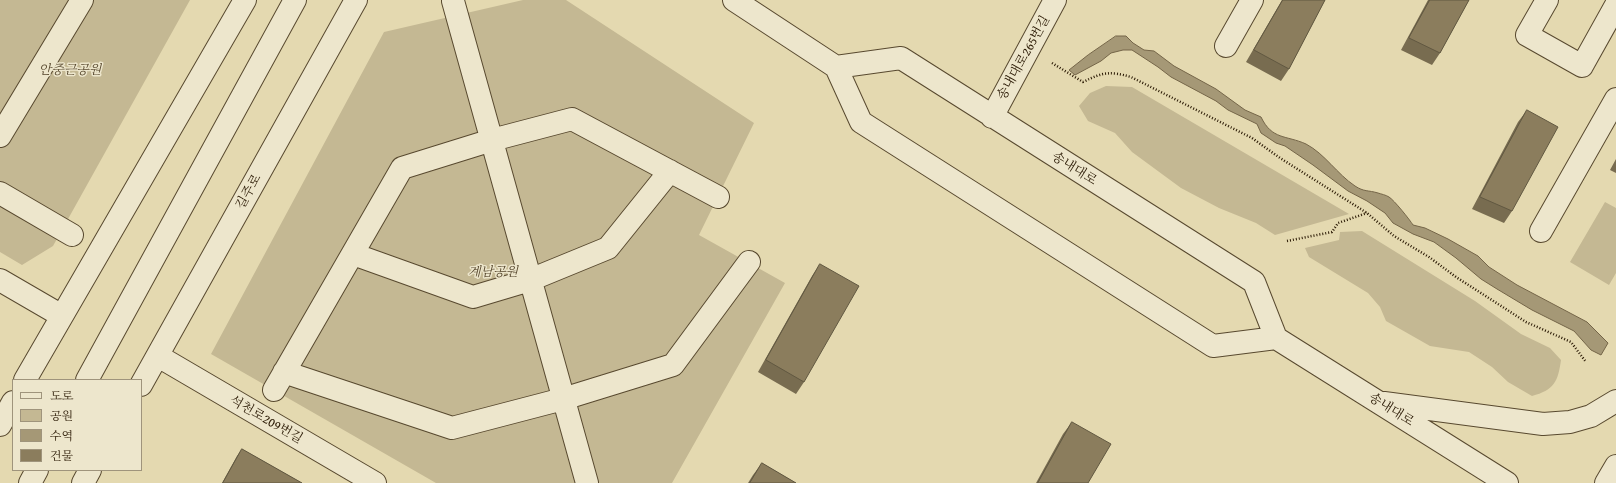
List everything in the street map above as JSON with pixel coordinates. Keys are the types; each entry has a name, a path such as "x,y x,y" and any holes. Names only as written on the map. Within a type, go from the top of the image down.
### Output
{"street":[{"path":"0,136 82,0"},
{"path":"27,379 245,0"},
{"path":"88,379 295,0"},
{"path":"734,0 836,67 861,122 1213,346 1276,338"},
{"name":"송내대로265번길","path":"992,117 1055,0"},
{"path":"1226,46 1252,0"},
{"path":"1547,0 1527,35 1582,66 1616,5"},
{"path":"453,1 586,483"},
{"name":"길주로","path":"142,382 355,3"},
{"name":"송내대로","path":"836,67 901,58 1254,282 1276,338 1506,483"},
{"path":"1541,231 1616,99"},
{"path":"274,390 402,168 492,140 572,119 718,197"},
{"path":"353,254 473,297 530,280 608,248 670,171"},
{"path":"0,193 72,235"},
{"path":"284,372 452,428 563,399 673,365 749,262"},
{"path":"0,280 62,316"},
{"name":"석천로209번길","path":"158,356 375,483"},
{"path":"1378,402 1543,424 1570,422 1591,416 1616,401"},
{"path":"0,425 12,404"},
{"path":"1606,483 1616,466"},
{"path":"30,483 36,471"},
{"path":"83,483 89,471"}],"path":[{"path":"1052,63 1083,82 1100,74 1113,72 1132,76 1252,138 1280,158 1367,213 1394,236 1429,257 1456,277 1505,307 1526,322 1571,342 1586,362"},
{"path":"1287,240 1332,232 1338,223 1367,213"}],"green space":[{"name":"안중근공원","path":"0,0 190,0 53,246 22,265 0,252"},
{"name":"계남공원","path":"523,0 566,0 754,123 699,235 785,283 672,483 436,483 211,354 384,32"},
{"path":"1106,86 1132,87 1349,214 1275,235 1256,223 1219,208 1181,188 1132,152 1115,133 1088,121 1079,106 1090,93"},
{"path":"1605,202 1616,208 1616,273 1609,285 1570,262"},
{"path":"1362,231 1475,301 1521,334 1550,348 1561,360 1554,384 1545,391 1532,396 1508,382 1492,367 1469,352 1430,346 1386,321 1380,307 1368,293 1309,257 1305,248 1339,240 1340,232"}],"water":[{"path":"1116,36 1126,36 1133,43 1144,50 1154,51 1174,66 1216,89 1245,110 1261,117 1270,130 1280,136 1299,141 1313,148 1342,176 1358,188 1389,197 1413,225 1425,228 1448,239 1478,256 1489,267 1517,285 1587,322 1608,343 1601,355 1591,350 1574,331 1532,310 1481,279 1434,242 1413,234 1393,223 1385,213 1348,191 1285,146 1276,143 1261,133 1257,124 1228,110 1216,101 1171,77 1132,50 1123,50 1111,53 1101,61 1075,75 1069,70"}],"building":[{"path":"1283,0 1325,0 1289,69 1254,50"},
{"path":"1430,0 1469,0 1440,53 1409,38"},
{"path":"1527,110 1558,127 1512,211 1480,197"},
{"path":"820,264 859,286 804,382 766,360"},
{"path":"1072,422 1111,444 1088,483 1038,483"},
{"path":"242,449 302,483 223,483"},
{"path":"762,463 796,483 750,483"}]}
